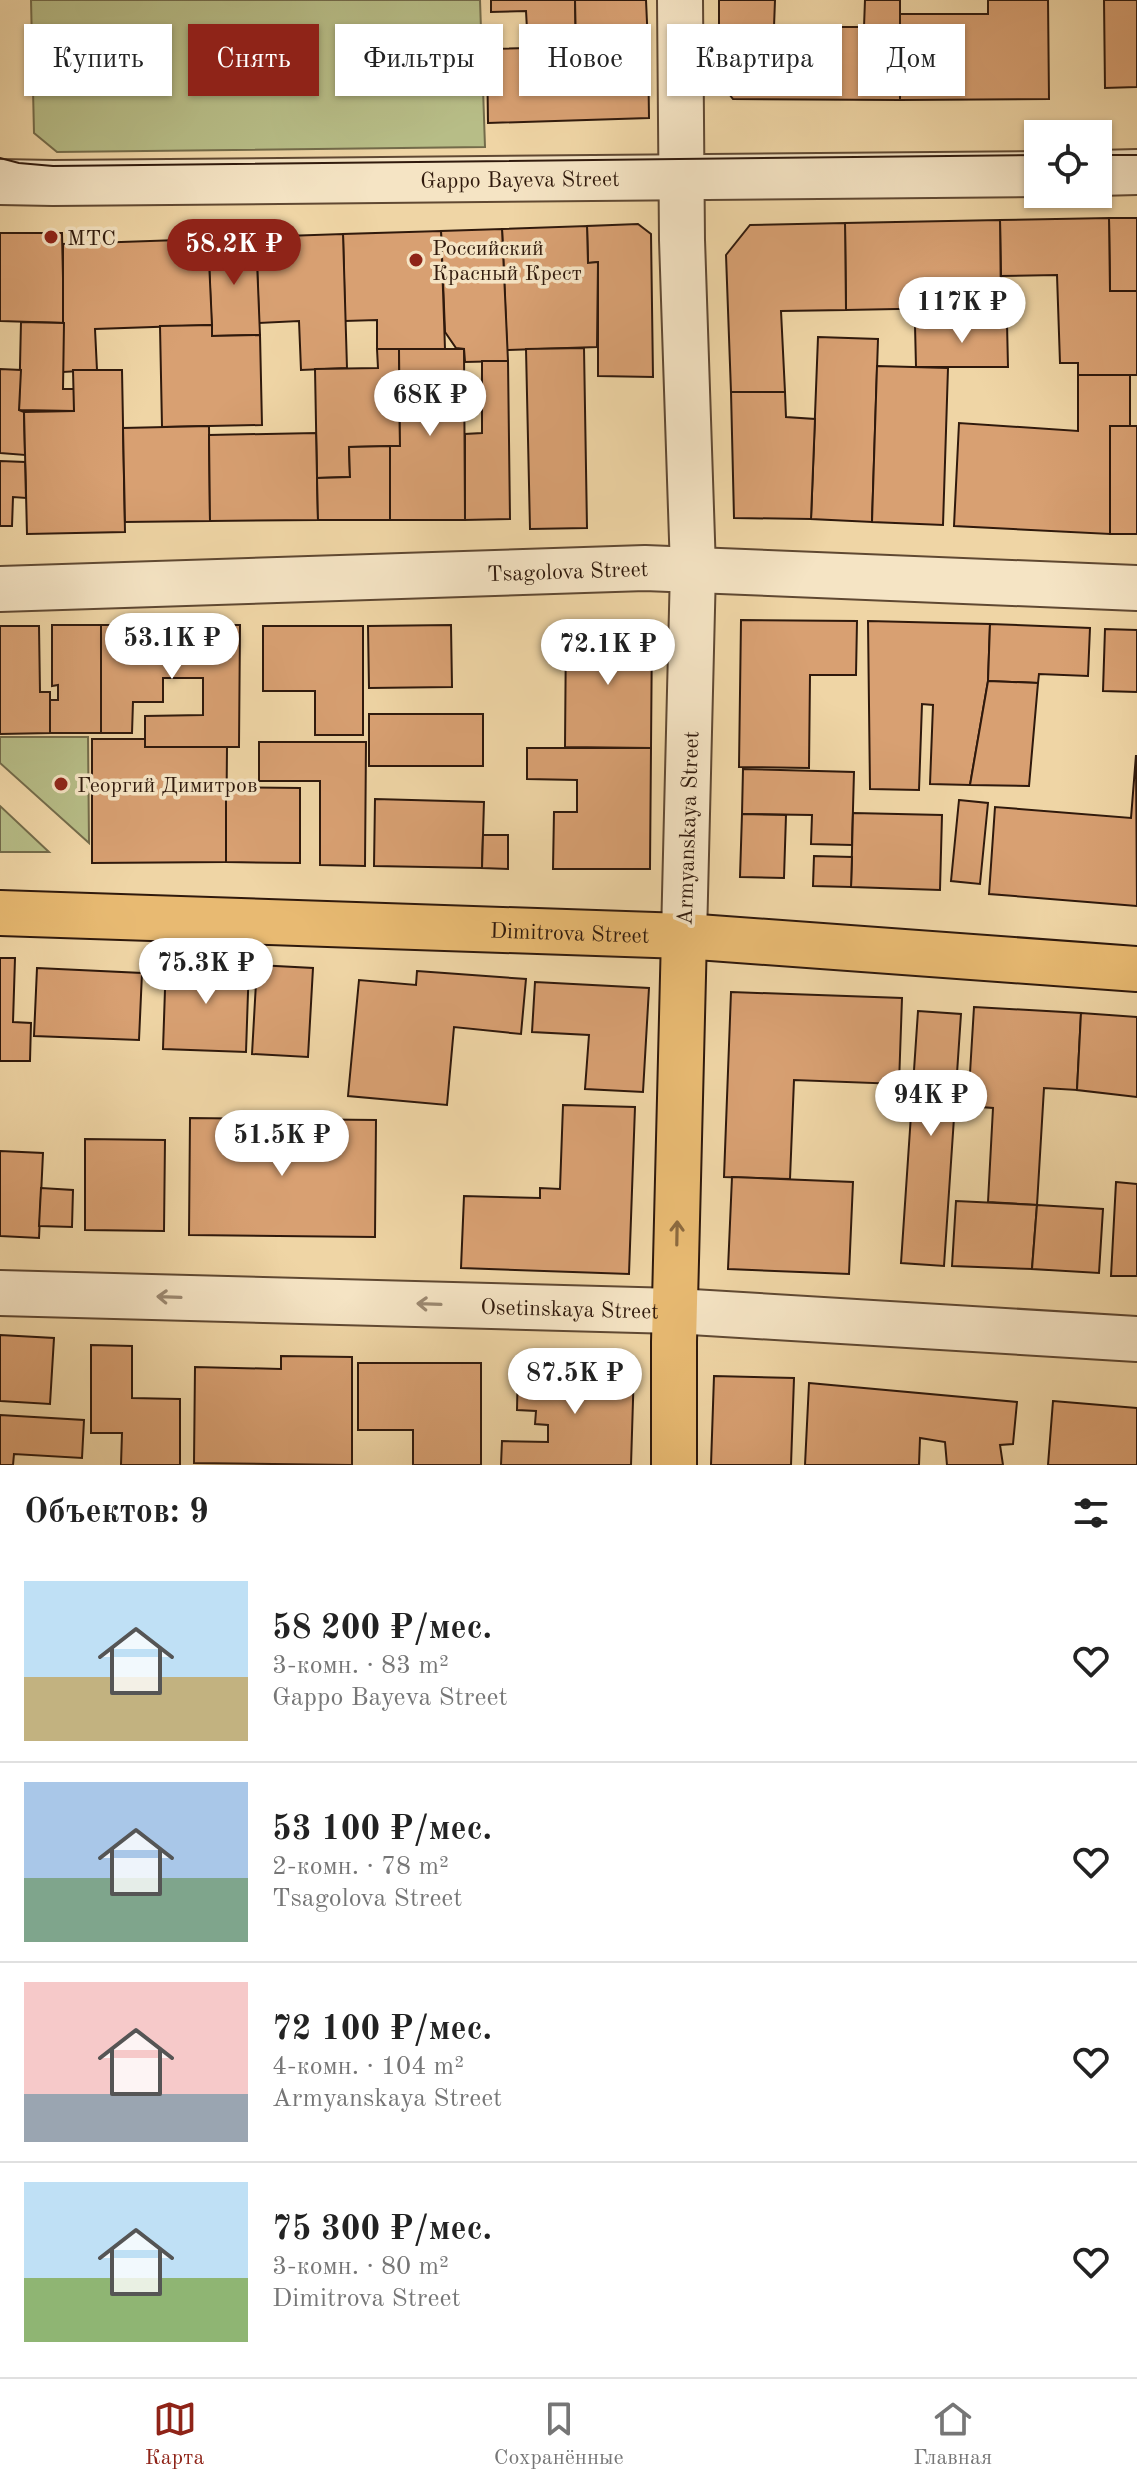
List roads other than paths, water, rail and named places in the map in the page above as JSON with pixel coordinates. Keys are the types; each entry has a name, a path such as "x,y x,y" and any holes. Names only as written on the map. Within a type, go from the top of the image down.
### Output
{"main road":[{"name":"Dimitrova Street","path":"0,913 684,936 1137,969"},
{"name":"Armyanskaya Street","path":"674,1465 684,936"}],"street":[{"name":"Armyanskaya Street","path":"680,0 693,569 684,936"},
{"path":"1112,173 1137,172"},
{"name":"Gappo Bayeva Street","path":"0,182 1024,174"},
{"name":"Tsagolova Street","path":"0,589 693,569 1137,588"},
{"name":"Osetinskaya Street","path":"0,1293 675,1311 1137,1339"}],"tram line":[{"path":"0,158 53,166 1024,155"},
{"path":"1112,155 1137,155"}],"place":[{"name":"МТС","path":"51,237"},
{"name":"Российский Красный Крест","path":"416,260"},
{"name":"Георгий Димитров","path":"61,784"}]}
